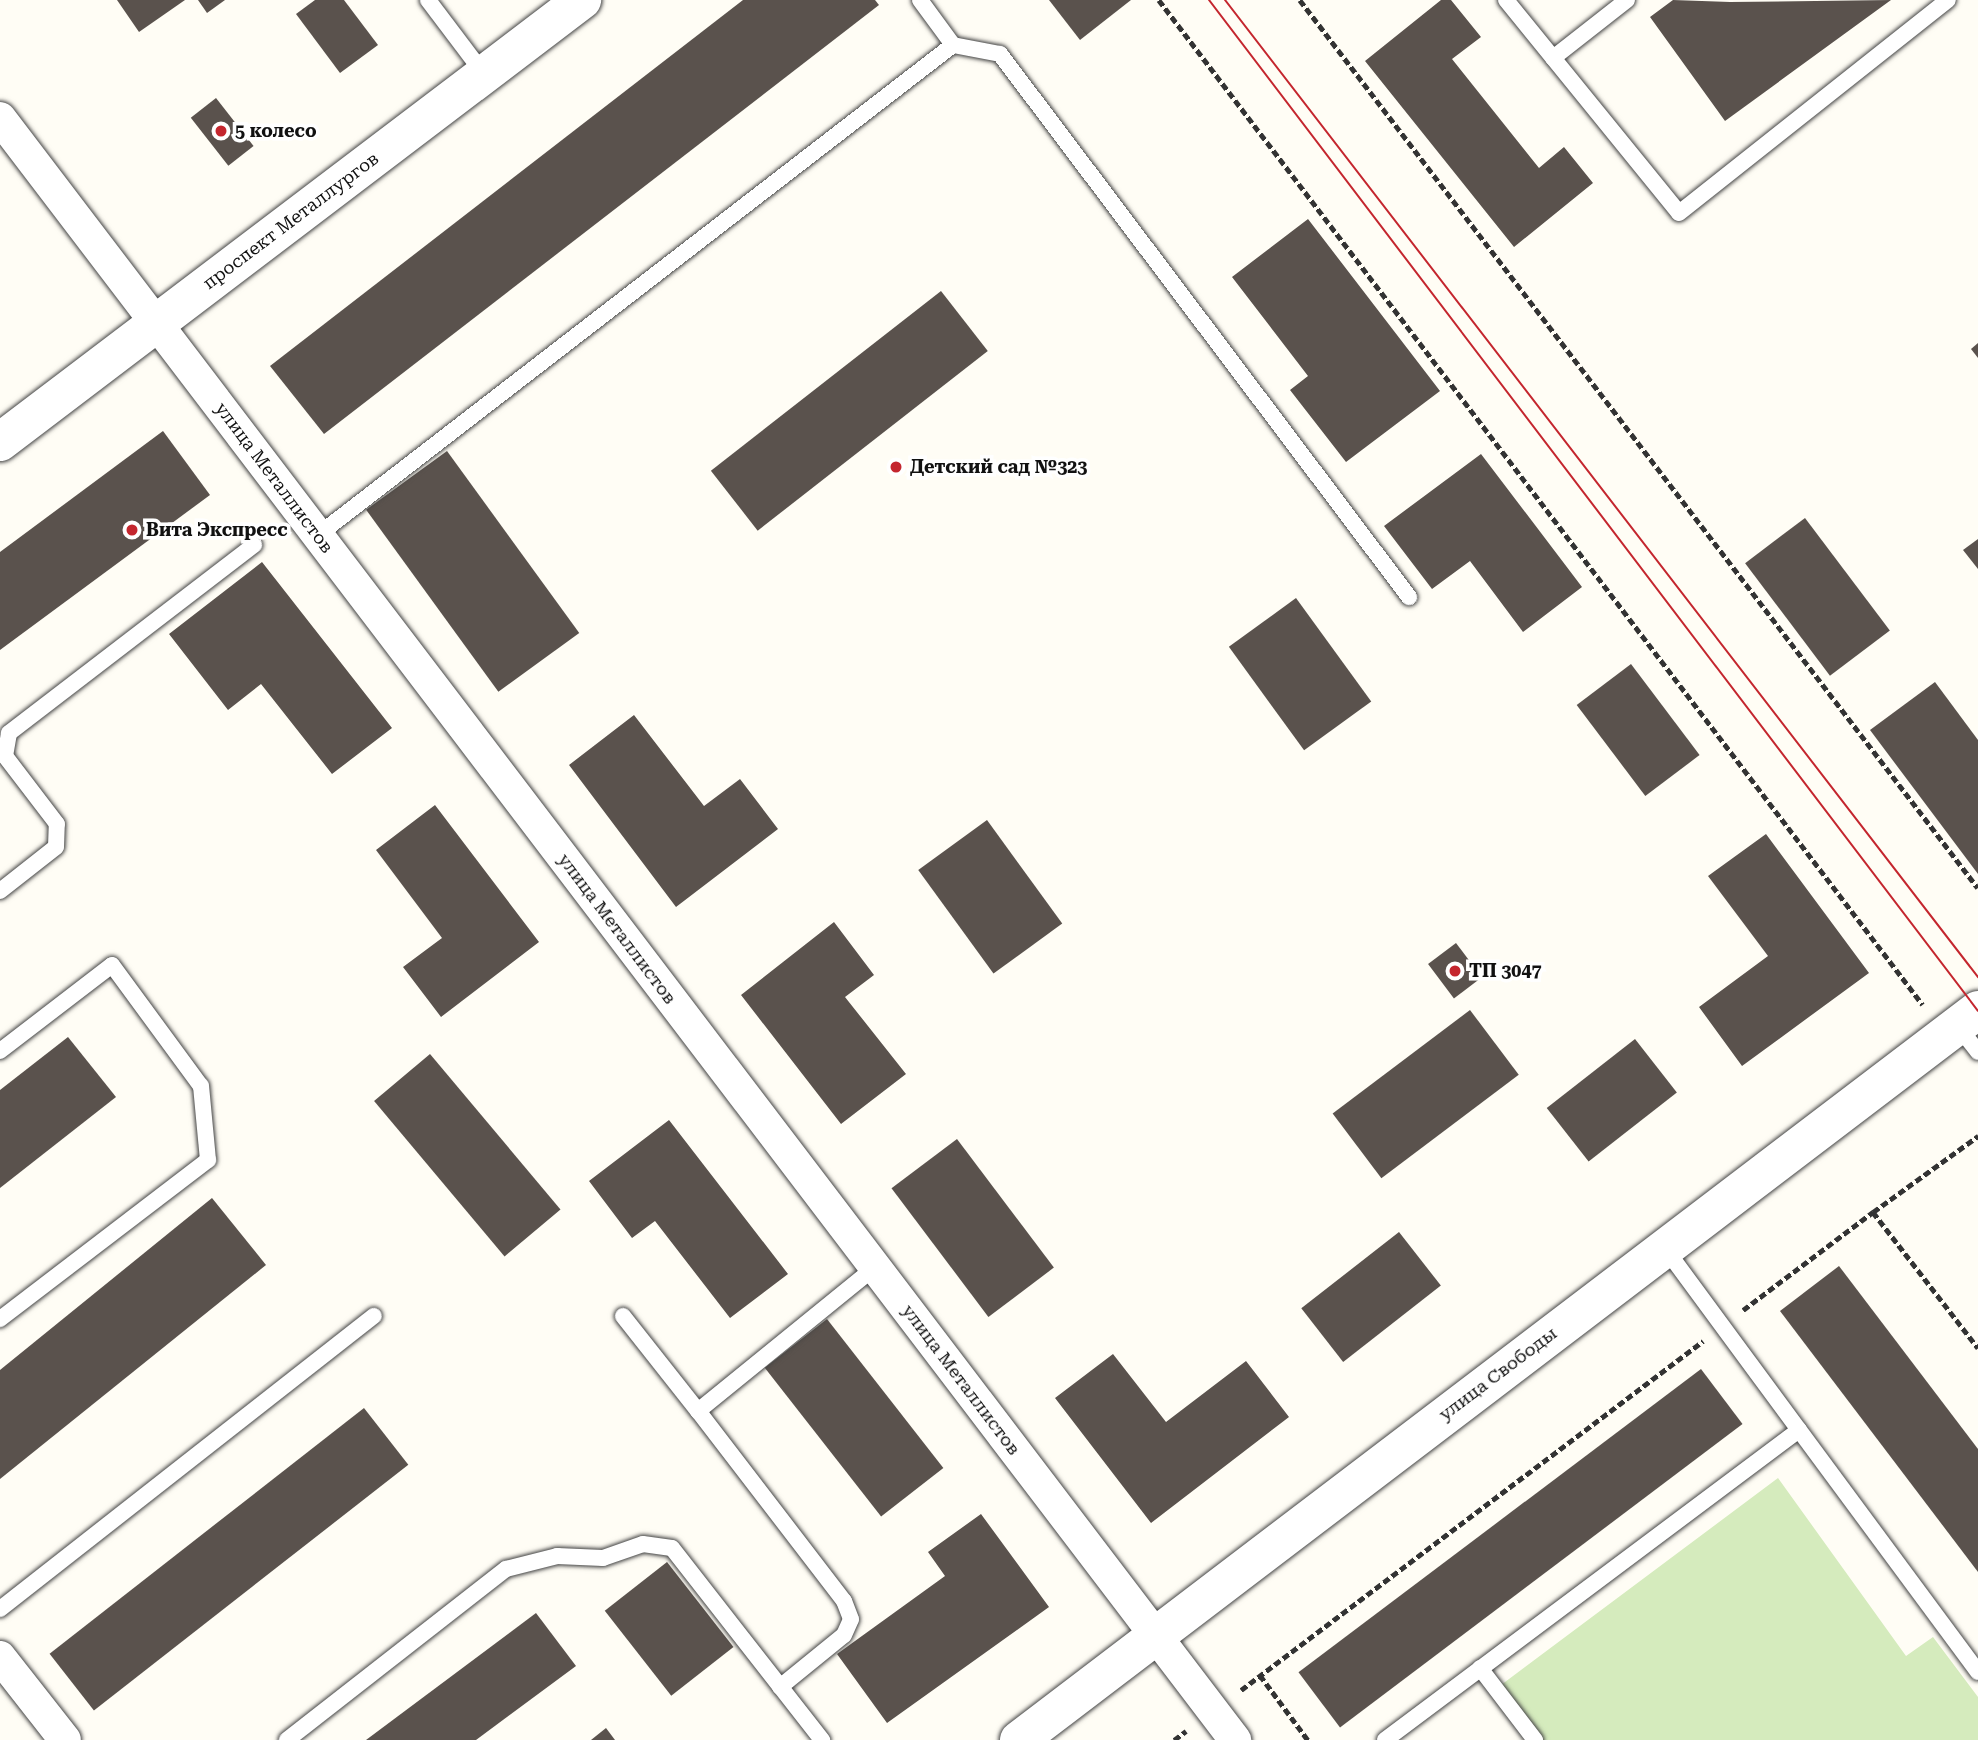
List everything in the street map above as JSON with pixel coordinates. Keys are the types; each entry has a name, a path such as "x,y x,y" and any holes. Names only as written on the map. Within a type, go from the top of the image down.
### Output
{"street":[{"name":"проспект Металлургов","path":"0,442 582,0"},
{"name":"улица Металлистов","path":"0,118 1235,1740"},
{"name":"улица Свободы","path":"1019,1740 1665,1247 1965,1031"},
{"path":"0,1657 65,1740"}],"lane":[{"path":"428,0 484,74"},
{"path":"920,0 953,45 1000,54 1409,597"},
{"path":"1506,0 1679,213 1948,0"},
{"path":"1553,58 1627,0"},
{"path":"318,535 953,45"},
{"path":"0,891 56,847 57,824 5,756 9,733 254,545"},
{"path":"0,1051 112,965 201,1087 208,1160 0,1319"},
{"path":"1665,1247 1978,1672"},
{"path":"698,1411 875,1267"},
{"path":"0,1609 374,1316"},
{"path":"623,1316 844,1601 851,1619 844,1635 780,1687"},
{"path":"1385,1740 1799,1430"},
{"path":"287,1740 506,1569 557,1556 603,1558 643,1544 672,1548 822,1740"},
{"path":"1480,1668 1535,1740"}],"path":[{"path":"1159,0 1965,1031"},
{"path":"1300,0 1978,888"},
{"path":"1174,1740 1873,1212 1978,1136"},
{"path":"1873,1212 1978,1348"},
{"path":"1260,1675 1308,1740"}],"green space":[{"path":"1778,1478 1906,1656 1933,1637 1978,1697 1978,1740 1542,1740 1501,1685"}],"building":[{"path":"117,0 185,0 139,32"},
{"path":"198,0 225,0 207,13"},
{"path":"315,0 344,0 378,45 340,73 296,14"},
{"path":"743,0 875,0 879,5 324,434 270,366"},
{"path":"1049,0 1131,0 1080,40"},
{"path":"1441,0 1451,0 1481,37 1452,59 1539,168 1564,147 1593,183 1514,247 1365,61"},
{"path":"1673,0 1891,0 1725,121 1650,17"},
{"name":"5 колесо","path":"216,98 254,146 228,166 191,118"},
{"path":"1308,219 1440,391 1346,462 1290,390 1308,376 1232,277"},
{"path":"941,291 988,351 758,531 711,471"},
{"path":"1978,343 1978,358 1971,349"},
{"path":"163,431 210,495 0,650 0,552"},
{"path":"447,451 579,633 498,692 366,510"},
{"path":"1481,454 1582,587 1523,632 1470,561 1432,589 1384,526"},
{"path":"1805,518 1890,631 1830,676 1745,563"},
{"path":"1978,539 1978,569 1963,550"},
{"path":"262,562 392,728 332,774 261,684 228,710 169,634"},
{"path":"1296,598 1371,702 1304,750 1229,647"},
{"path":"1631,664 1700,755 1645,796 1577,705"},
{"path":"1935,682 1978,740 1978,874 1870,730"},
{"path":"634,715 704,806 740,779 778,829 676,907 569,765"},
{"path":"435,805 539,942 441,1017 403,967 442,938 376,850"},
{"path":"987,820 1062,924 993,974 918,870"},
{"path":"1766,834 1869,973 1742,1066 1699,1007 1768,956 1708,876"},
{"path":"834,922 874,975 845,997 906,1074 841,1124 741,995"},
{"name":"ТП 3047","path":"1456,943 1482,977 1454,998 1428,964"},
{"path":"1470,1010 1519,1075 1381,1178 1333,1114"},
{"path":"68,1037 116,1097 0,1188 0,1090"},
{"path":"1635,1039 1677,1093 1589,1162 1547,1108"},
{"path":"430,1054 560,1210 505,1256 374,1101"},
{"path":"669,1120 788,1274 730,1318 655,1221 632,1238 589,1181"},
{"path":"957,1139 1054,1268 988,1317 892,1188"},
{"path":"212,1198 266,1265 0,1479 0,1370"},
{"path":"1399,1232 1441,1286 1343,1362 1301,1308"},
{"path":"1839,1266 1978,1449 1978,1572 1780,1311"},
{"path":"827,1319 943,1468 881,1517 765,1368"},
{"path":"1113,1354 1166,1422 1246,1361 1289,1417 1151,1523 1055,1398"},
{"path":"1701,1369 1743,1424 1340,1727 1298,1672"},
{"path":"364,1408 408,1465 94,1710 50,1654"},
{"path":"981,1514 1049,1607 887,1723 837,1654 945,1576 928,1552"},
{"path":"667,1562 733,1647 671,1696 605,1611"},
{"path":"536,1613 576,1666 476,1740 366,1740"},
{"path":"606,1728 615,1740 591,1740"}],"tram line":[{"path":"1209,0 1978,1011"},
{"path":"1225,0 1978,977"}],"place":[{"name":"5 колесо","path":"221,131"},
{"name":"Детский сад №323","path":"896,467"},
{"name":"Вита Экспресс","path":"132,530"},
{"name":"ТП 3047","path":"1455,971"}]}
